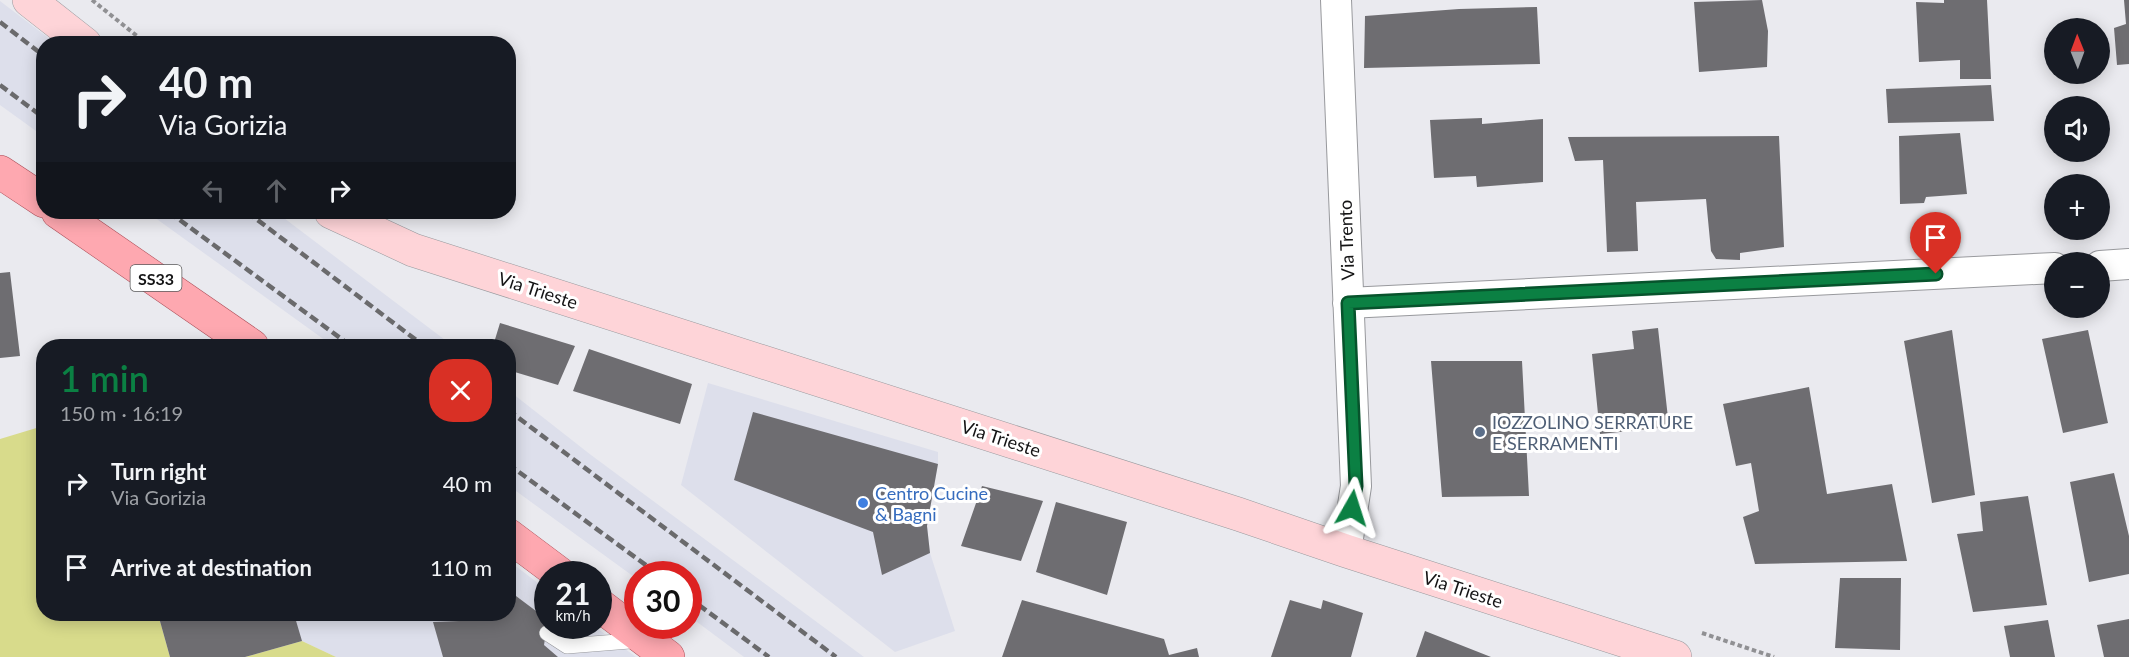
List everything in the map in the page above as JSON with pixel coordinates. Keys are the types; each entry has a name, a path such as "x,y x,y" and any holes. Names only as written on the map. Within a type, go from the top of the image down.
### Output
{"main road":[{"path":"0,172 36,196"},
{"name":"SS33","path":"68,219 242,339"},
{"path":"516,541 543,561"},
{"path":"612,615 657,649"}],"street":[{"path":"29,0 75,36"},
{"name":"Via Trento","path":"1336,0 1356,486 1346,551"},
{"name":"Via Trieste","path":"346,219 413,250 1215,506 1346,551 1675,657"},
{"path":"2110,265 2129,264"},
{"path":"1348,303 2044,269"}],"lane":[{"path":"556,639 567,646 657,649"}],"path":[{"path":"92,0 137,36"}],"shaded area":[{"path":"0,1 46,36 36,36 36,131 0,105"},
{"path":"157,219 285,219 444,339 323,339"},
{"path":"708,383 938,452 927,526 930,553 955,631 895,652 681,485"},
{"path":"516,396 591,455 864,657 744,657 702,626 702,561 624,561 624,570 516,491"},
{"path":"516,566 534,580 534,639 612,639 636,657 336,657 302,641 245,657 170,657 160,621 516,621"}],"green space":[{"path":"36,428 36,621 160,621 170,657 0,657 0,439"},
{"path":"302,641 336,657 245,657"}],"building":[{"path":"1762,0 1768,31 1767,67 1699,72 1694,2"},
{"path":"1944,0 1987,0 1991,79 1960,79 1960,60 1919,62 1916,2 1944,3"},
{"path":"2124,0 2129,0 2129,64 2117,65 2114,28 2126,24"},
{"path":"1537,7 1540,64 1364,68 1365,16 1459,9"},
{"path":"1991,85 1994,121 1888,123 1886,89"},
{"path":"1482,118 1482,124 1543,119 1543,182 1477,187 1476,176 1434,178 1430,120"},
{"path":"1960,133 1967,194 1926,197 1924,203 1900,204 1899,136"},
{"path":"1779,136 1784,247 1740,253 1740,260 1716,259 1711,251 1706,199 1636,202 1638,251 1607,252 1603,160 1575,161 1568,137"},
{"path":"10,272 20,356 0,358 0,273"},
{"path":"500,323 575,346 558,385 516,372 516,339 495,339"},
{"path":"1658,328 1669,427 1600,434 1592,354 1634,349 1632,331"},
{"path":"1952,330 1975,495 1932,503 1904,341"},
{"path":"2088,330 2108,423 2063,433 2042,339"},
{"path":"589,349 692,384 680,424 573,391"},
{"path":"1431,361 1522,361 1529,496 1442,497"},
{"path":"1809,387 1827,494 1892,484 1907,561 1755,564 1743,517 1759,511 1751,463 1736,466 1723,404"},
{"name":"Centro Cucine & Bagni","path":"753,412 938,464 927,526 930,553 882,575 873,532 734,480"},
{"path":"2114,473 2129,536 2129,574 2089,582 2070,482"},
{"path":"982,486 1043,501 1021,561 961,546"},
{"path":"2028,496 2047,605 1973,612 1957,534 1983,531 1980,502"},
{"path":"1056,502 1127,522 1107,595 1036,572"},
{"path":"1840,578 1901,578 1900,650 1835,648"},
{"path":"516,596 534,610 534,639 545,639 544,645 558,657 443,657 433,622 516,621"},
{"path":"1022,600 1164,639 1169,655 1197,648 1199,657 1002,657"},
{"path":"1290,600 1321,609 1323,600 1363,613 1351,657 1271,657"},
{"path":"2129,619 2129,657 2104,657 2097,625"},
{"path":"2048,620 2055,657 2010,657 2004,626"},
{"path":"160,621 296,621 302,641 245,657 170,657"},
{"path":"1425,631 1491,657 1416,657"}],"railway":[{"path":"0,22 36,50"},
{"path":"0,85 36,112"},
{"path":"179,219 341,339"},
{"path":"256,219 415,339"},
{"path":"516,416 836,657"},
{"path":"516,470 640,561"},
{"path":"702,607 769,657"}],"place":[{"name":"IOZZOLINO SERRATURE E SERRAMENTI","path":"1480,432"},
{"name":"Centro Cucine & Bagni","path":"863,503"}],"route":[{"path":"1352,508 1356,486 1348,303 1936,274"}]}
